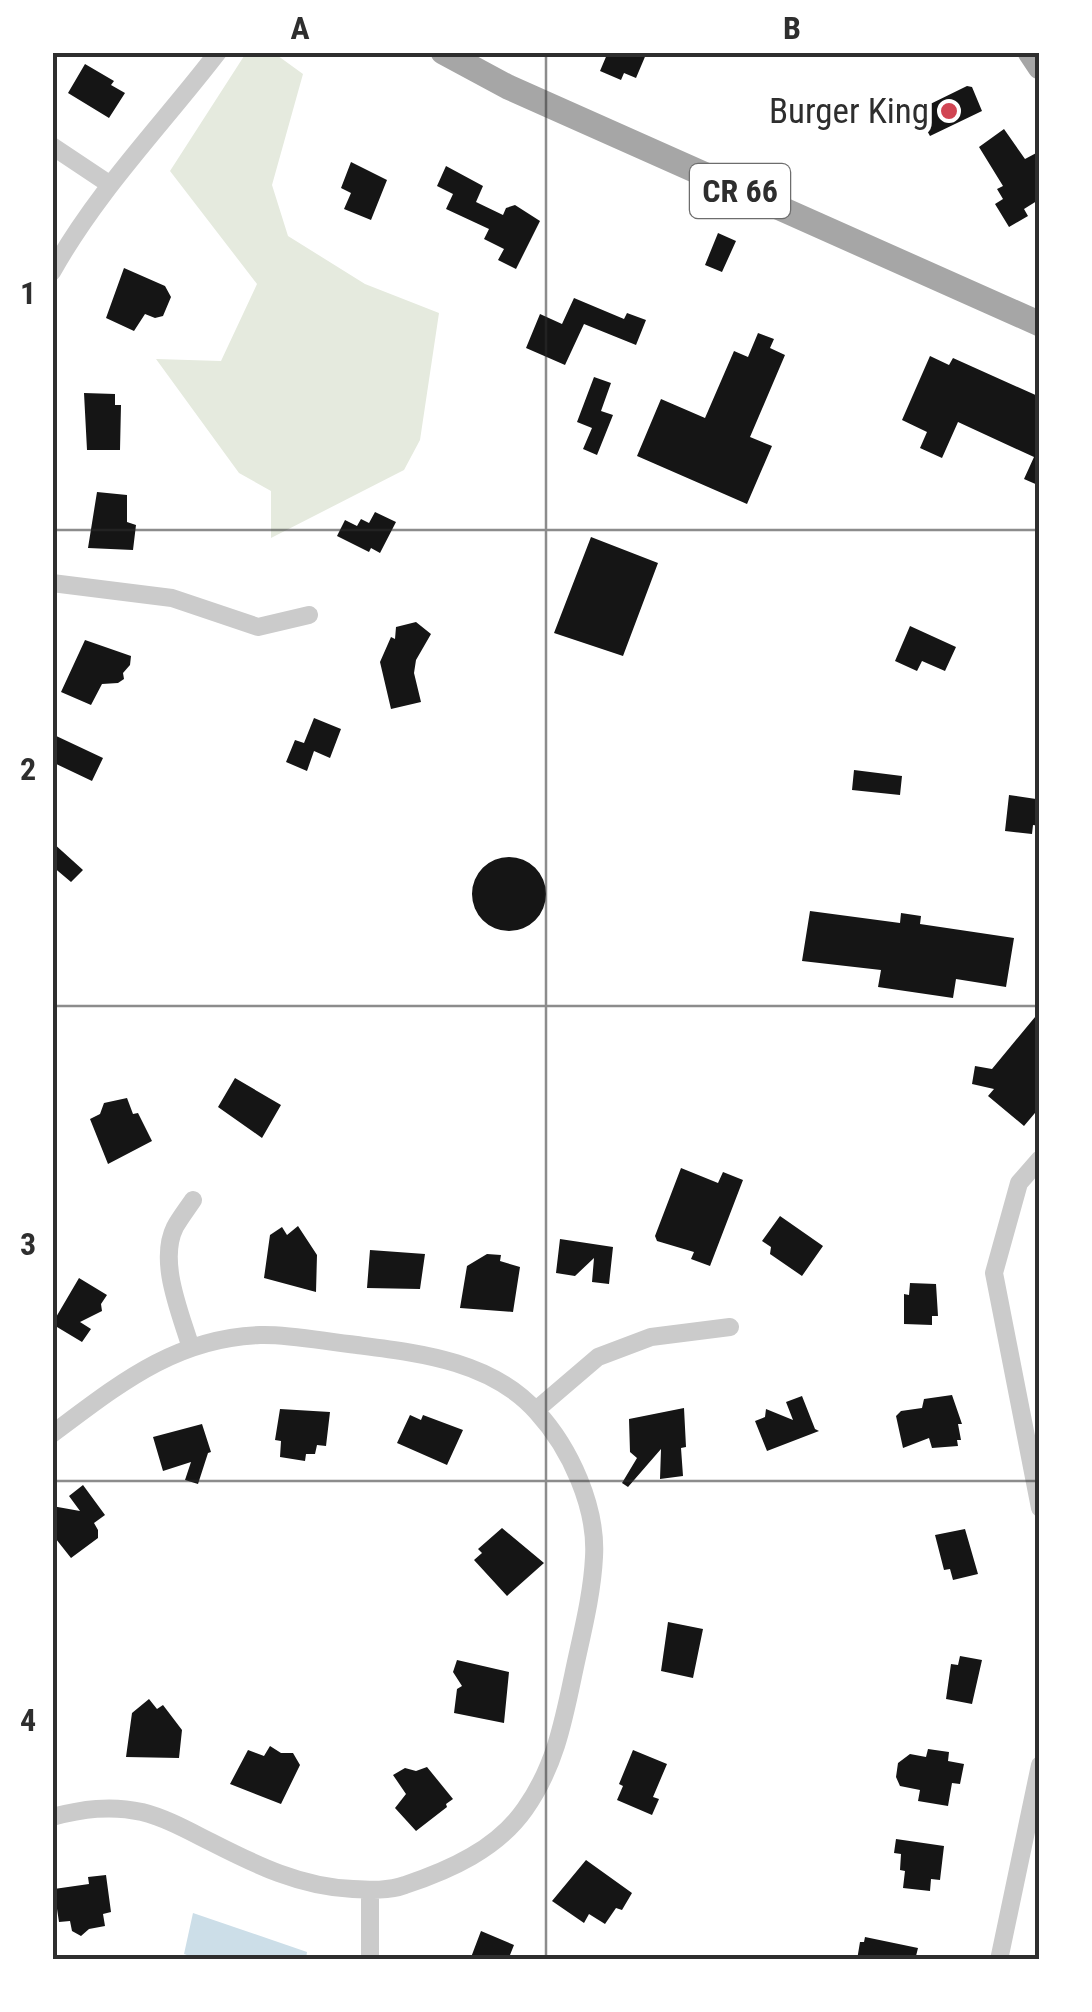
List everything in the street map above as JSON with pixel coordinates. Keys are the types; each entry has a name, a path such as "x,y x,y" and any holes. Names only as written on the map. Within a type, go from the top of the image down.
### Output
{"main road":[{"name":"CR 66","path":"443,52 508,87 1040,324"},
{"path":"1030,52 1040,67"}],"street":[{"path":"52,272 109,184 218,52"},
{"path":"52,146 109,184"},
{"path":"52,583 172,598 258,627 309,615"},
{"path":"1040,1159 1019,1183 994,1273 1040,1508"},
{"path":"190,1346 177,1304 170,1245 174,1229 192,1200"},
{"path":"536,1410 598,1357 651,1337 730,1327"},
{"path":"52,1434 141,1370 190,1346 264,1334 419,1352 458,1362 484,1374 536,1410 579,1481 590,1515 595,1552 558,1748 544,1778 524,1811 504,1833 473,1856 445,1870 400,1887 334,1888 278,1874 144,1812 114,1808 52,1817"},
{"path":"999,1960 1039,1771"},
{"path":"370,1890 370,1960"}],"shaded area":[{"path":"246,53 274,53 303,74 272,185 288,236 365,284 439,313 420,440 404,470 271,538 271,491 239,473 156,359 221,361 257,284 170,171"}],"water":[{"path":"193,1913 307,1952 306,1959 200,1960 184,1954"}],"building":[{"path":"608,52 647,52 636,78 624,73 621,80 600,71"},
{"path":"85,64 114,81 111,85 125,93 109,118 68,93"},
{"name":"Burger King","path":"972,87 982,111 930,136 916,111"},
{"path":"1004,129 1025,159 1040,151 1040,199 1024,209 1028,216 1009,227 995,204 1003,199 997,189 1003,186 979,147"},
{"path":"351,162 387,180 371,220 344,209 351,193 341,188"},
{"path":"446,166 483,186 476,202 503,215 506,208 515,205 540,221 516,269 498,260 504,249 484,239 489,229 446,209 453,194 437,186"},
{"path":"718,233 736,241 722,272 705,265"},
{"path":"124,268 165,286 171,297 163,316 145,314 134,331 106,318"},
{"path":"574,298 624,319 627,313 646,320 636,345 584,324 565,365 526,348 540,314 562,324"},
{"path":"758,333 774,339 770,348 785,355 750,437 772,446 747,504 637,456 661,399 705,418 734,351 748,357"},
{"path":"930,356 949,365 953,358 1040,397 1040,486 1024,479 1034,457 958,422 942,458 920,448 927,432 902,420"},
{"path":"594,377 611,383 601,411 613,415 597,455 583,449 592,428 577,422"},
{"path":"84,393 115,394 115,405 121,405 120,450 87,450"},
{"path":"97,492 127,495 127,522 136,525 133,550 88,548"},
{"path":"375,512 396,522 380,553 371,548 369,552 337,536 345,520 357,526 361,519 369,523"},
{"path":"591,537 658,563 623,656 554,633"},
{"path":"416,622 431,634 416,660 414,673 421,702 391,709 380,662 391,637 395,639 396,627"},
{"path":"910,626 956,647 945,671 922,661 917,671 895,661"},
{"path":"85,640 131,656 124,679 102,684 91,705 61,692"},
{"path":"314,718 341,729 330,758 314,751 307,771 286,762 295,740 304,743"},
{"path":"52,734 103,758 92,781 52,762"},
{"path":"854,770 902,776 900,795 852,790"},
{"path":"1009,795 1036,799 1035,803 1040,804 1040,826 1033,825 1032,834 1005,831"},
{"path":"52,842 83,870 71,882 52,866"},
{"path":"509,857 535,868 546,894 535,920 509,931 483,920 472,894 483,868"},
{"path":"810,911 900,923 901,913 921,916 920,924 1014,938 1006,987 956,979 953,998 878,987 881,970 802,961"},
{"path":"1040,1011 1040,1107 1024,1126 988,1096 994,1089 972,1084 975,1066 992,1069"},
{"path":"235,1078 281,1105 262,1138 218,1107"},
{"path":"127,1098 152,1141 108,1164 90,1119 100,1114 104,1103"},
{"path":"681,1168 718,1183 723,1172 743,1180 710,1266 691,1259 694,1252 657,1241 655,1236"},
{"path":"780,1216 823,1246 802,1276 770,1254 771,1247 762,1241"},
{"path":"298,1226 317,1255 316,1292 264,1278 270,1235 282,1227 287,1235"},
{"path":"560,1239 613,1247 609,1284 592,1282 594,1258 575,1276 556,1273"},
{"path":"370,1250 425,1254 420,1289 367,1288"},
{"path":"487,1254 501,1255 500,1261 520,1267 513,1312 460,1308 467,1266"},
{"path":"79,1278 107,1295 101,1304 102,1311 80,1322 91,1329 82,1342 52,1324"},
{"path":"910,1283 936,1284 938,1316 932,1316 932,1325 904,1324 904,1294 909,1295"},
{"path":"952,1395 962,1424 958,1424 958,1446 932,1448 929,1438 903,1448 896,1416 901,1411 922,1408 924,1399"},
{"path":"802,1396 819,1431 767,1451 755,1421 765,1417 766,1409 793,1420 786,1402"},
{"path":"684,1408 683,1476 660,1479 661,1449 628,1487 622,1483 637,1458 630,1452 629,1419"},
{"path":"280,1409 330,1412 326,1446 317,1445 315,1454 306,1454 305,1461 280,1457 281,1441 275,1440"},
{"path":"410,1415 421,1420 423,1415 463,1430 447,1465 397,1443"},
{"path":"202,1424 211,1452 198,1484 185,1480 191,1462 163,1471 153,1437"},
{"path":"83,1485 105,1515 94,1523 98,1538 71,1558 52,1534 52,1506 80,1511 69,1496"},
{"path":"502,1528 544,1563 507,1596 474,1560 482,1553 478,1549"},
{"path":"965,1529 978,1574 953,1580 950,1569 944,1570 935,1535"},
{"path":"668,1622 703,1629 693,1678 661,1671"},
{"path":"960,1656 982,1660 972,1704 946,1699 951,1664 958,1665"},
{"path":"457,1660 509,1672 504,1723 454,1713 457,1689 462,1686 453,1672"},
{"path":"149,1699 157,1709 163,1705 182,1730 179,1758 126,1757 132,1713"},
{"path":"270,1746 281,1753 293,1753 300,1765 281,1804 230,1784 248,1750 264,1756"},
{"path":"928,1749 949,1752 948,1761 964,1764 960,1784 952,1783 948,1806 918,1801 920,1790 900,1786 896,1777 898,1763 910,1754 926,1757"},
{"path":"633,1750 667,1764 653,1797 659,1799 652,1815 617,1800"},
{"path":"427,1767 453,1799 416,1831 395,1808 406,1794 393,1775 405,1768 416,1771"},
{"path":"896,1839 944,1846 940,1880 931,1879 930,1891 903,1888 905,1871 900,1870 901,1854 894,1853"},
{"path":"586,1860 632,1893 622,1910 616,1908 605,1924 589,1914 584,1923 552,1901"},
{"path":"106,1875 111,1912 103,1914 105,1926 89,1929 81,1936 72,1931 70,1921 59,1922 54,1889 89,1884 88,1877"},
{"path":"481,1931 514,1945 508,1960 470,1960"},
{"path":"865,1937 918,1948 915,1960 857,1960 860,1942"}],"place":[{"name":"Burger King","path":"949,111"}]}
